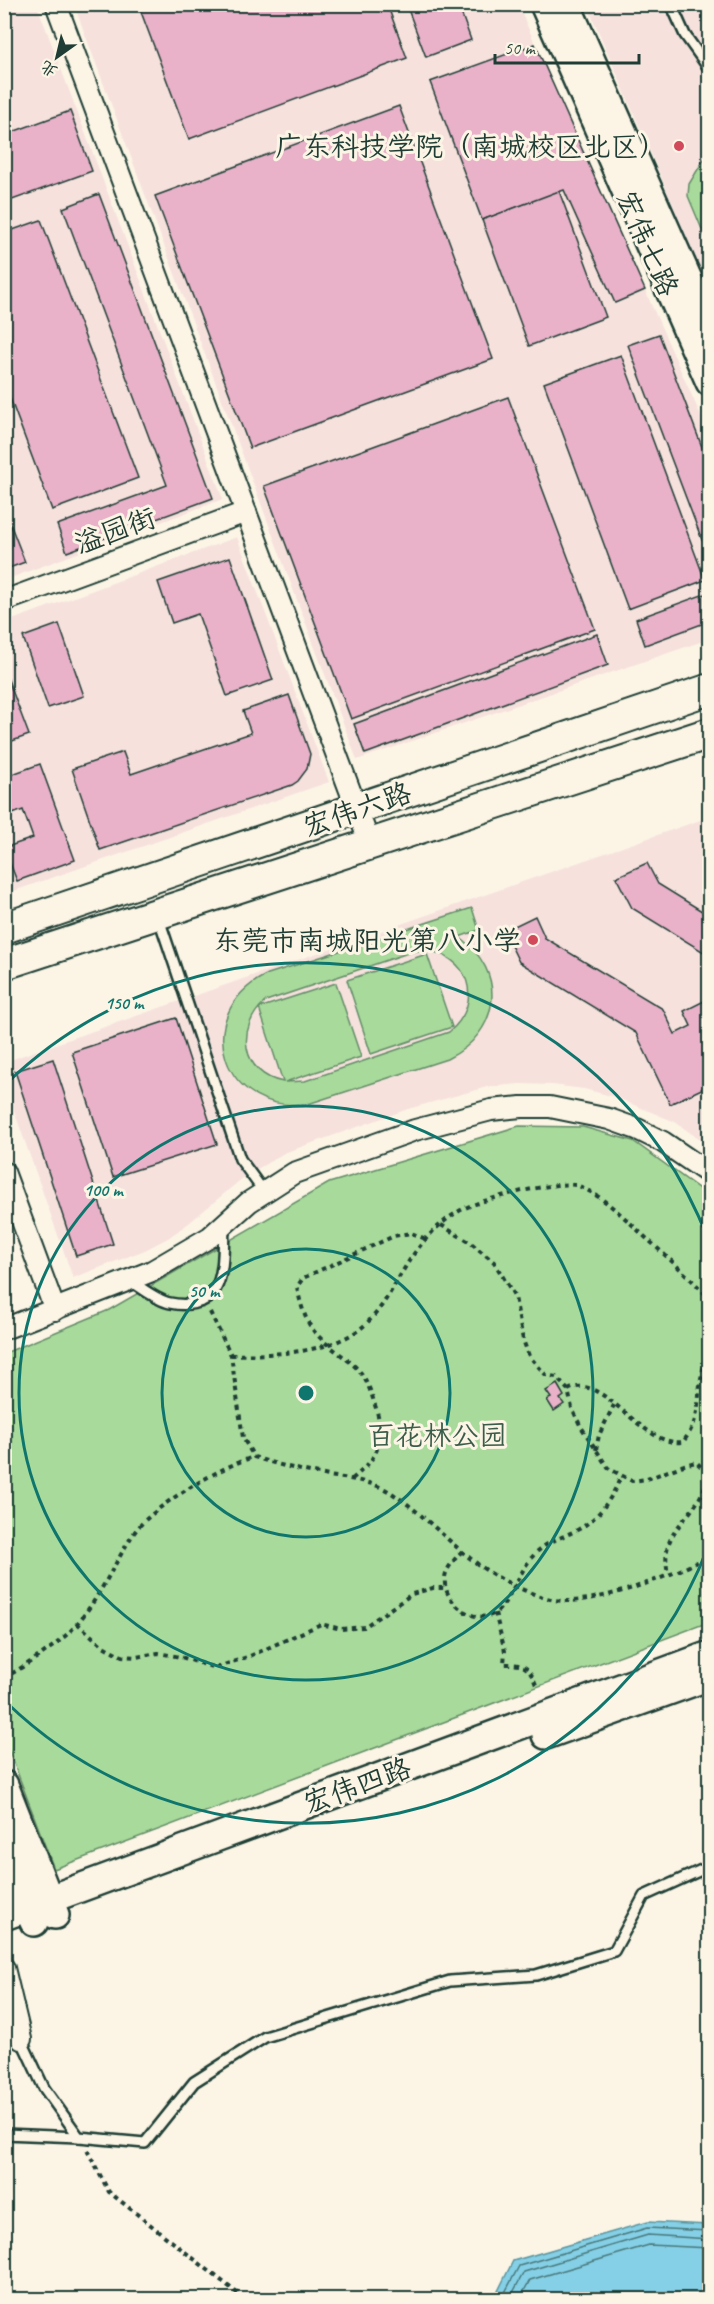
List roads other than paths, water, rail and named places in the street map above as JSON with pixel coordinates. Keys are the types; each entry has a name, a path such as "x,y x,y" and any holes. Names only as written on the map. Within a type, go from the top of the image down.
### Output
{"main road":[{"name":"宏伟六路","path":"4,928 710,688"},
{"name":"宏伟六路","path":"4,964 710,733"}],"street":[{"path":"56,4 370,844"},
{"name":"宏伟七路","path":"544,4 710,382"},
{"name":"宏伟七路","path":"566,4 710,329"},
{"name":"溢园街","path":"4,601 246,512"},
{"path":"4,1329 162,1265 210,1237 249,1202 294,1173 415,1130 491,1110 550,1107 618,1122 663,1142 710,1174"},
{"path":"4,1172 55,1310"},
{"name":"宏伟四路","path":"4,1934 34,1912 710,1655"},
{"name":"宏伟四路","path":"34,1912 710,1676"},
{"path":"4,1785 34,1912"},
{"path":"4,1848 34,1912"},
{"path":"4,1968 21,2039"}],"lane":[{"path":"671,4 686,35 710,70"},
{"path":"158,914 240,1158 264,1192"},
{"path":"129,1280 168,1303 192,1304 205,1301 215,1291 220,1278 225,1224"},
{"path":"4,2134 80,2137 145,2143 194,2082 265,2037 450,1981 536,1975 614,1951 644,1896 710,1866"},
{"path":"21,2039 44,2088 80,2137"}],"water":[{"path":"647,2222 709,2225 709,2299 494,2299 513,2261"}],"place":[{"name":"广东科技学院（南城校区北区）","path":"679,146"},
{"name":"东莞市南城阳光第八小学","path":"533,940"}],"park label":[{"name":"百花林公园","path":"437,1435"}]}
